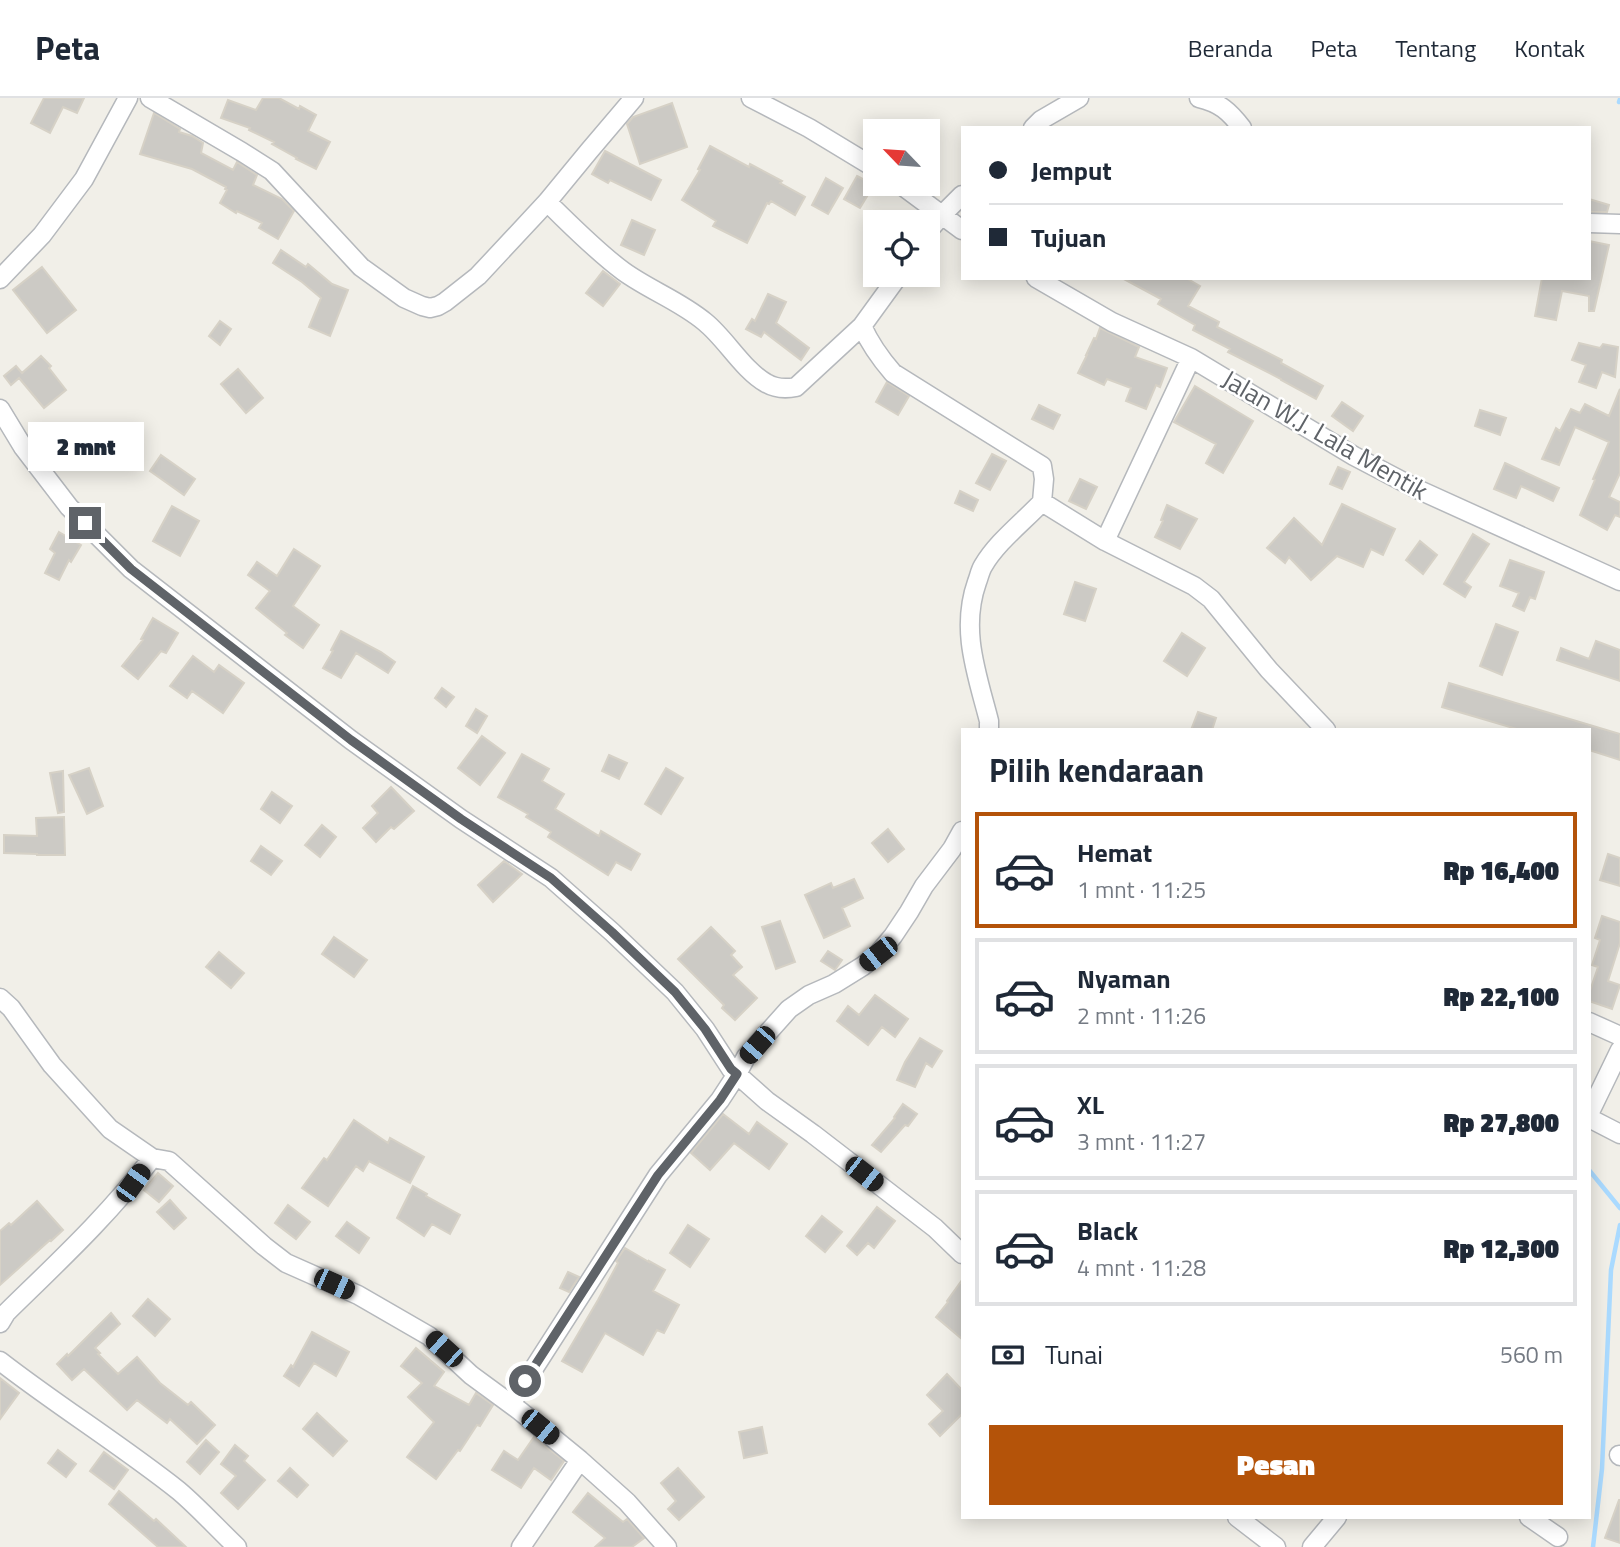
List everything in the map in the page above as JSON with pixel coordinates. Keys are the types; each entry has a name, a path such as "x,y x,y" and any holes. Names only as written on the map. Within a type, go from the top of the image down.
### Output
{"street":[{"path":"0,279 42,235 84,179 128,98"},
{"path":"150,98 272,171 361,267 388,287 430,308 461,292 478,276 547,202 634,98"},
{"path":"751,98 810,128 863,161"},
{"path":"1035,126 1079,98"},
{"path":"1199,98 1215,102 1231,114 1240,126"},
{"path":"917,196 961,229"},
{"path":"940,217 961,196"},
{"path":"547,202 590,244 624,272 691,310 709,325 745,365 766,383 784,390 796,387 862,326 890,287"},
{"path":"1591,223 1620,224"},
{"name":"Jalan W.J. Lala Mentik","path":"1039,280 1112,322 1191,358 1354,456 1417,489 1620,581"},
{"path":"862,326 875,352 893,373 1042,466 1042,502 999,544 982,568 972,596 970,649 989,728"},
{"path":"1105,541 1191,358"},
{"path":"0,408 23,447 69,507 131,569 351,740 461,819 551,878 675,992 705,1029 731,1069 766,1101 935,1228 961,1253"},
{"path":"1042,502 1105,541 1194,586 1211,598 1269,670 1324,728"},
{"path":"511,1404 658,1175 720,1100 746,1057 789,1009 809,995 834,984 878,954 961,833"},
{"path":"0,998 52,1065 110,1129 152,1158 169,1160 286,1263 358,1295 429,1336 471,1375 580,1460 627,1502 667,1547"},
{"path":"1591,1023 1620,1036"},
{"path":"1591,1112 1620,1050"},
{"path":"1591,1117 1620,1134"},
{"path":"0,1324 6,1313 91,1230 152,1158"},
{"path":"0,1361 181,1493 237,1547"},
{"path":"521,1547 580,1460"},
{"path":"1240,1519 1276,1547"},
{"path":"1312,1547 1335,1519"},
{"path":"1532,1519 1558,1537"}],"building":[{"path":"44,98 84,98 77,113 63,107 50,133 31,123"},
{"path":"263,98 279,98 316,115 308,131 330,142 316,169 272,144 274,142 249,130 250,128 221,118 228,100 256,110"},
{"path":"672,103 687,147 640,164 627,124 633,117"},
{"path":"154,113 180,129 179,132 203,143 201,153 233,170 237,162 257,175 253,185 282,199 294,211 278,239 259,228 262,223 237,211 236,213 220,203 226,187 192,169 140,154"},
{"path":"710,146 782,181 780,183 805,197 795,215 771,201 767,203 747,243 713,226 716,221 682,200 700,170 698,169"},
{"path":"605,151 661,180 651,200 592,174"},
{"path":"857,176 863,179 863,196 867,196 860,208 844,199"},
{"path":"826,178 843,188 828,214 812,205"},
{"path":"1591,200 1609,205 1607,212 1591,212"},
{"path":"632,220 655,230 644,255 621,245"},
{"path":"1591,241 1609,245 1594,311 1589,311 1589,296 1562,291 1556,320 1535,316 1542,280 1591,280"},
{"path":"281,250 306,267 308,264 332,284 348,290 330,336 309,327 321,298 273,263"},
{"path":"42,267 76,310 47,333 13,290"},
{"path":"603,271 620,284 603,306 586,293"},
{"path":"1126,280 1190,280 1200,286 1188,306 1219,322 1217,327 1282,360 1281,363 1323,386 1316,399 1193,330 1195,325 1158,304 1161,299"},
{"path":"768,294 786,302 776,323 809,348 801,360 764,332 761,337 746,329 752,319 755,321"},
{"path":"220,321 231,329 220,345 209,336"},
{"path":"1100,328 1139,347 1135,357 1167,368 1160,387 1156,385 1146,409 1126,401 1131,388 1107,379 1104,385 1078,373"},
{"path":"1579,343 1600,348 1603,344 1618,347 1615,377 1602,372 1596,388 1579,382 1586,365 1572,360"},
{"path":"41,356 51,366 49,368 66,390 44,408 19,378 11,385 4,376 16,366 22,373"},
{"path":"238,369 263,398 246,413 221,384"},
{"path":"887,382 909,396 898,415 876,402"},
{"path":"1195,386 1253,421 1223,473 1206,463 1216,444 1174,422"},
{"path":"1620,389 1620,473 1609,497 1620,502 1620,517 1615,515 1607,530 1580,515 1609,442 1575,427 1559,465 1542,459 1556,428 1560,431 1571,409 1580,413 1585,404 1609,416"},
{"path":"1342,402 1363,416 1353,431 1332,416"},
{"path":"1039,405 1060,415 1053,429 1032,419"},
{"path":"1480,410 1506,418 1500,435 1475,426"},
{"path":"992,454 1006,461 990,490 976,483"},
{"path":"161,455 195,479 184,495 150,471"},
{"path":"1505,463 1559,488 1553,501 1521,486 1516,498 1494,489"},
{"path":"1338,467 1350,472 1342,489 1330,484"},
{"path":"1080,479 1097,487 1086,509 1069,501"},
{"path":"960,491 978,500 973,511 955,503"},
{"path":"1342,504 1395,529 1383,555 1371,549 1363,567 1337,556 1311,580 1289,557 1285,563 1267,548 1294,518 1322,545"},
{"path":"1167,505 1197,519 1180,549 1155,537"},
{"path":"172,506 199,521 180,556 153,541"},
{"path":"59,532 81,545 71,562 69,560 59,580 45,573 55,553 50,549"},
{"path":"1473,534 1489,544 1464,582 1471,587 1465,597 1444,584"},
{"path":"1420,541 1437,555 1423,574 1406,560"},
{"path":"294,549 320,566 293,606 319,625 303,648 256,608 270,591 248,575 257,562 277,576"},
{"path":"1510,560 1544,572 1535,599 1530,597 1524,611 1513,606 1519,593 1500,586"},
{"path":"1075,582 1096,589 1085,621 1064,614"},
{"path":"153,618 178,633 166,653 161,651 138,679 122,666 143,640 141,639"},
{"path":"1496,624 1518,632 1502,675 1480,666"},
{"path":"341,631 395,662 388,673 356,653 341,678 323,668"},
{"path":"1182,633 1205,648 1187,676 1164,661"},
{"path":"1596,641 1620,650 1620,681 1557,660 1561,648 1589,659"},
{"path":"193,656 214,672 219,665 244,683 223,713 192,691 187,698 170,686"},
{"path":"1449,683 1620,734 1620,760 1591,751 1591,728 1513,728 1442,707"},
{"path":"442,688 454,697 446,707 435,698"},
{"path":"476,709 487,716 477,733 466,726"},
{"path":"1198,712 1216,718 1213,728 1192,728"},
{"path":"482,736 505,753 480,785 458,768"},
{"path":"522,754 549,769 542,781 564,794 555,809 599,836 601,831 640,854 631,870 616,862 608,875 548,837 551,832 526,817 528,814 498,797"},
{"path":"609,755 627,763 619,779 602,771"},
{"path":"89,768 103,806 87,814 69,775"},
{"path":"666,768 683,778 661,814 645,804"},
{"path":"63,771 64,812 58,813 50,773"},
{"path":"391,787 414,811 394,829 391,827 376,842 363,828 378,813 372,806"},
{"path":"272,792 292,806 280,823 261,809"},
{"path":"64,817 65,855 4,853 4,835 37,836 36,818"},
{"path":"322,825 336,837 320,857 305,845"},
{"path":"888,829 904,849 888,862 872,843"},
{"path":"261,846 282,861 271,875 251,861"},
{"path":"1608,854 1620,858 1620,886 1600,880"},
{"path":"504,861 522,874 493,902 478,885"},
{"path":"854,879 863,898 842,908 850,926 824,938 805,895 831,883 833,888"},
{"path":"1602,916 1620,922 1620,943 1608,981 1620,985 1612,1009 1591,1002 1591,988 1598,967 1592,965 1600,940 1595,938"},
{"path":"780,921 795,962 776,969 762,927"},
{"path":"711,927 735,951 731,955 742,967 733,975 757,998 735,1020 722,1008 724,1005 678,959"},
{"path":"334,937 367,960 354,977 322,954"},
{"path":"828,951 842,960 835,970 821,961"},
{"path":"219,952 244,973 231,988 206,967"},
{"path":"875,995 908,1019 895,1037 882,1027 868,1045 837,1021 848,1006 859,1015"},
{"path":"920,1038 942,1051 932,1067 926,1063 915,1087 897,1080"},
{"path":"903,1104 917,1114 881,1152 872,1145"},
{"path":"723,1114 749,1134 757,1122 787,1144 769,1169 734,1143 710,1170 691,1153"},
{"path":"354,1120 388,1143 390,1138 424,1157 410,1183 369,1161 363,1171 356,1166 328,1206 302,1188 324,1158 327,1160"},
{"path":"158,1173 173,1186 159,1202 144,1190"},
{"path":"413,1186 460,1215 450,1234 432,1224 424,1236 397,1218"},
{"path":"170,1200 186,1218 174,1229 157,1212"},
{"path":"37,1201 63,1230 0,1285 0,1231 9,1223 11,1225"},
{"path":"288,1205 310,1222 296,1239 275,1223"},
{"path":"877,1207 895,1221 874,1248 868,1243 857,1255 847,1246"},
{"path":"822,1216 842,1232 825,1252 806,1236"},
{"path":"347,1222 369,1238 359,1253 336,1236"},
{"path":"688,1225 709,1239 690,1267 670,1253"},
{"path":"625,1248 665,1270 653,1291 679,1305 664,1333 657,1330 643,1355 605,1333 582,1372 562,1361"},
{"path":"568,1272 579,1277 569,1292 560,1288"},
{"path":"961,1281 961,1338 936,1317"},
{"path":"148,1299 170,1319 155,1336 133,1316"},
{"path":"111,1313 120,1324 95,1348 100,1353 98,1354 118,1374 137,1357 160,1383 188,1405 191,1402 215,1425 197,1444 170,1419 167,1423 137,1400 127,1410 84,1369 72,1380 57,1364"},
{"path":"312,1332 349,1352 336,1376 314,1363 299,1386 284,1376 291,1365 293,1367"},
{"path":"416,1348 444,1372 434,1386 469,1405 476,1393 493,1405 480,1426 477,1425 460,1451 458,1450 436,1479 407,1457 434,1422 408,1397 422,1383 401,1366"},
{"path":"947,1374 961,1389 961,1415 940,1436 929,1424 943,1411 927,1395"},
{"path":"0,1378 19,1393 0,1419"},
{"path":"317,1413 347,1441 333,1456 303,1429"},
{"path":"762,1427 767,1453 744,1458 739,1432"},
{"path":"534,1437 564,1461 551,1480 534,1468 521,1488 492,1470 504,1451 518,1460"},
{"path":"206,1440 219,1452 200,1474 187,1462"},
{"path":"235,1445 248,1456 244,1461 265,1480 238,1509 221,1493 236,1476 221,1464"},
{"path":"58,1450 76,1464 66,1477 48,1463"},
{"path":"104,1452 128,1470 114,1489 90,1471"},
{"path":"290,1468 308,1485 297,1497 278,1481"},
{"path":"678,1468 704,1497 679,1520 668,1509 676,1501 661,1483"},
{"path":"119,1491 154,1521 156,1519 186,1547 158,1547 109,1504"},
{"path":"588,1493 623,1522 627,1519 644,1538 632,1547 595,1547 605,1538 573,1512"},
{"path":"1620,1500 1620,1543 1605,1538"}],"waterway":[{"path":"1591,1172 1620,1208"},
{"path":"1593,1547 1602,1469 1611,1270 1620,1225"}],"route":[{"path":"85,523 131,569 251,664 461,819 551,878 675,992 737,1074 720,1100 658,1175 525,1381"}]}
